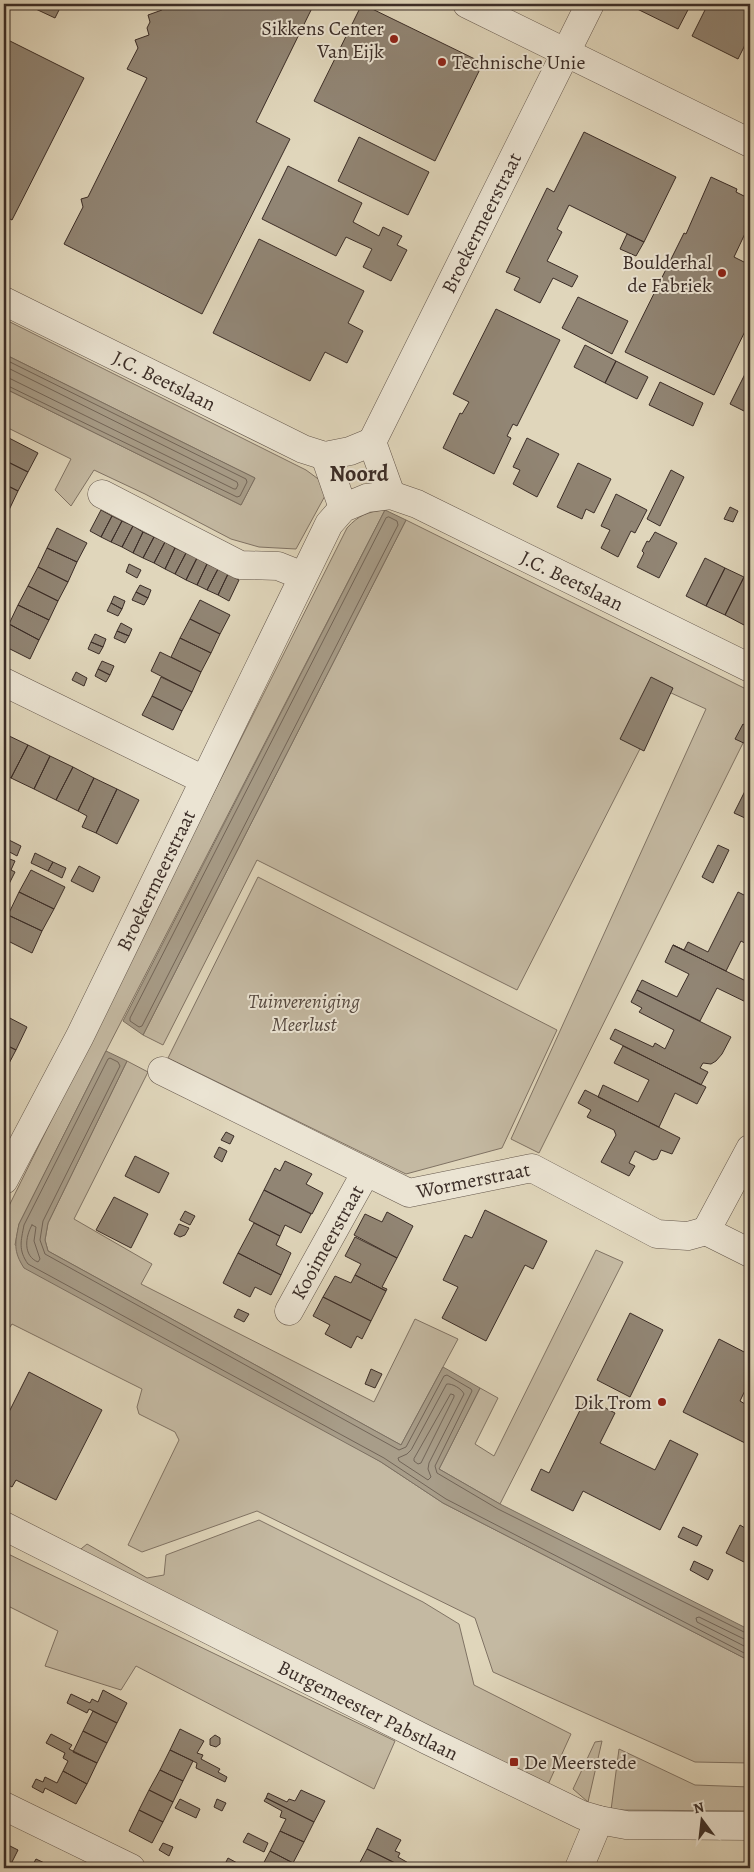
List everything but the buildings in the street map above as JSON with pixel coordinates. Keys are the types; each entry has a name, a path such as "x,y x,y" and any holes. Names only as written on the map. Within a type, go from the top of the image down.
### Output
{"street":[{"path":"467,4 750,143"},
{"name":"Broekermeerstraat","path":"372,442 590,4"},
{"name":"J.C. Beetslaan","path":"4,301 303,449 326,456"},
{"path":"372,442 391,495 367,498 343,508 326,456 350,451 372,442"},
{"path":"102,494 240,565 278,566 303,576"},
{"name":"J.C. Beetslaan","path":"391,495 417,504 750,668"},
{"name":"Broekermeerstraat","path":"4,1180 80,1036 329,524 343,508"},
{"path":"4,682 204,780"},
{"name":"Wormerstraat","path":"162,1071 409,1193 532,1168 657,1234 688,1236 706,1231"},
{"path":"750,1149 706,1231 750,1253"},
{"name":"Kooimeerstraat","path":"289,1312 366,1172"},
{"name":"Burgemeester Pabstlaan","path":"4,1526 427,1740 582,1815 626,1825 750,1826"},
{"path":"4,1806 131,1868"},
{"path":"579,1868 598,1820"}],"green space":[{"path":"4,319 306,470 321,481 326,494 296,549 259,547 231,539 145,494 94,470 71,506 55,490 71,459 4,426 4,388 241,505 255,478 4,354"},
{"path":"385,510 106,1051 19,1224 15,1245 381,1462 443,1503 750,1661 750,1763 695,1762 493,1672 475,1618 257,1511 142,1552 128,1545 179,1440 175,1432 139,1414 137,1407 142,1389 12,1324 4,1336 4,1216 347,528 364,515"},
{"path":"406,520 750,691 750,729 539,1153 511,1139 706,709 669,692 517,990 257,860 163,1045 143,1035"},
{"name":"Tuinvereniging Meerlust","path":"258,877 557,1030 502,1148 406,1174 168,1058"},
{"path":"127,1061 148,1072 74,1219 152,1264 141,1284 374,1402 415,1319 458,1339 401,1445 48,1251 45,1240 48,1223"},
{"path":"596,1250 623,1262 500,1504 439,1469 480,1388 498,1398 475,1444 494,1456"},
{"path":"259,1520 423,1602 459,1624 474,1685 571,1734 546,1789 76,1553 87,1544 147,1578 164,1575 166,1555"},
{"path":"4,1552 395,1741 374,1789 136,1666 121,1690 45,1666 58,1631 4,1604"},
{"path":"602,1741 588,1802 573,1789 595,1742"},
{"path":"619,1749 695,1785 750,1787 750,1811 611,1810"}],"water":[{"path":"4,354 255,478 241,505 4,388"},
{"path":"385,510 406,520 143,1035 123,1021"},
{"path":"106,1051 127,1061 48,1223 45,1240 48,1251 401,1445 443,1367 480,1388 439,1469 500,1504 750,1630 750,1661 443,1503 381,1462 24,1268 18,1257 16,1247 19,1224"}],"place":[{"name":"Sikkens Center Van Eijk","path":"394,39"},
{"name":"Technische Unie","path":"442,62"},
{"name":"Boulderhal de Fabriek","path":"722,273"},
{"name":"Dik Trom","path":"662,1402"},
{"name":"De Meerstede","path":"514,1762"}],"district":[{"name":"Noord","path":"359,473"}]}
